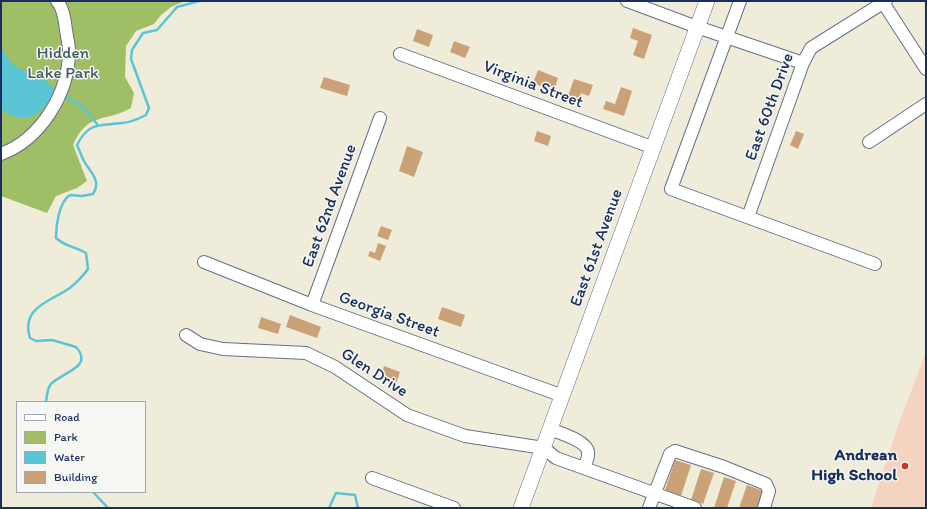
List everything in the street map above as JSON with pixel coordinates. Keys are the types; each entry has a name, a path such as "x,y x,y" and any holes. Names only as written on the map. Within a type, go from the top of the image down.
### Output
{"main road":[{"name":"East 61st Avenue","path":"522,508 707,1"}],"street":[{"path":"1,154 22,143 39,126 51,111 61,92 66,76 69,51 60,4 57,1"},
{"path":"627,1 802,63"},
{"path":"740,1 671,189 875,264"},
{"path":"884,2 926,69"},
{"name":"East 60th Drive","path":"748,217 802,63 811,48 884,2"},
{"name":"Virginia Street","path":"400,54 654,148"},
{"path":"869,142 926,104"},
{"name":"East 62nd Avenue","path":"312,305 380,118"},
{"name":"Georgia Street","path":"204,262 312,305 563,396"},
{"name":"Glen Drive","path":"186,335 200,344 223,349 306,353 336,367 407,415 464,436 544,448"},
{"path":"550,429 586,446 588,458 584,467"},
{"path":"544,448 556,458 695,508"},
{"path":"649,508 670,454 675,451 724,467 766,484 769,490 764,508"},
{"path":"372,478 454,508"}],"shaded area":[{"name":"Andrean High School","path":"926,352 926,508 871,508 899,423"}],"green space":[{"name":"Hidden Lake Park","path":"1,1 185,1 171,7 161,15 154,24 136,31 126,46 125,77 134,93 131,108 122,113 91,122 79,134 73,145 87,181 77,188 56,196 47,213 1,196"}],"water":[{"path":"1,47 9,60 17,67 42,78 52,87 54,93 38,113 24,118 13,116 1,108"}],"building":[{"path":"633,28 652,35 644,59 633,55 638,41 630,38"},
{"path":"417,29 433,35 429,47 413,41"},
{"path":"454,41 470,47 465,58 450,52"},
{"path":"538,70 558,78 554,91 533,83"},
{"path":"324,77 350,85 347,96 320,88"},
{"path":"574,79 593,85 589,96 581,93 579,100 568,96"},
{"path":"621,87 632,91 624,116 603,109 606,101 615,104"},
{"path":"537,131 551,136 548,146 534,141"},
{"path":"796,131 804,134 798,149 790,145"},
{"path":"407,146 423,152 414,177 399,171"},
{"path":"381,226 392,230 388,240 377,236"},
{"path":"378,243 386,246 380,261 368,256 370,251 375,253"},
{"path":"442,307 465,315 461,327 438,319"},
{"path":"290,315 321,327 317,338 286,327"},
{"path":"261,317 281,324 278,334 258,328"},
{"path":"384,366 400,372 396,384 380,379"},
{"path":"675,460 691,465 681,496 665,490"},
{"path":"701,469 714,473 703,504 691,500"},
{"path":"724,477 736,481 727,508 714,508"},
{"path":"747,485 763,491 757,508 739,508"}],"waterway":[{"path":"46,401 48,390 51,384 75,368 81,360 81,354 76,347 52,340 36,341 30,338 28,327 30,318 34,311 47,301 71,287 88,269 86,253 63,243 56,238 59,214 66,198 70,195 82,196 93,194 96,185 96,181 83,159 77,145 81,137 91,128 101,125 128,122 146,115 149,108 131,59 132,50 143,33 157,30 177,7 199,1"},
{"path":"64,96 83,108 97,124"},
{"path":"94,493 108,508"},
{"path":"329,508 336,493 355,495 358,508"}],"place":[{"name":"Andrean High School","path":"905,466"}]}
